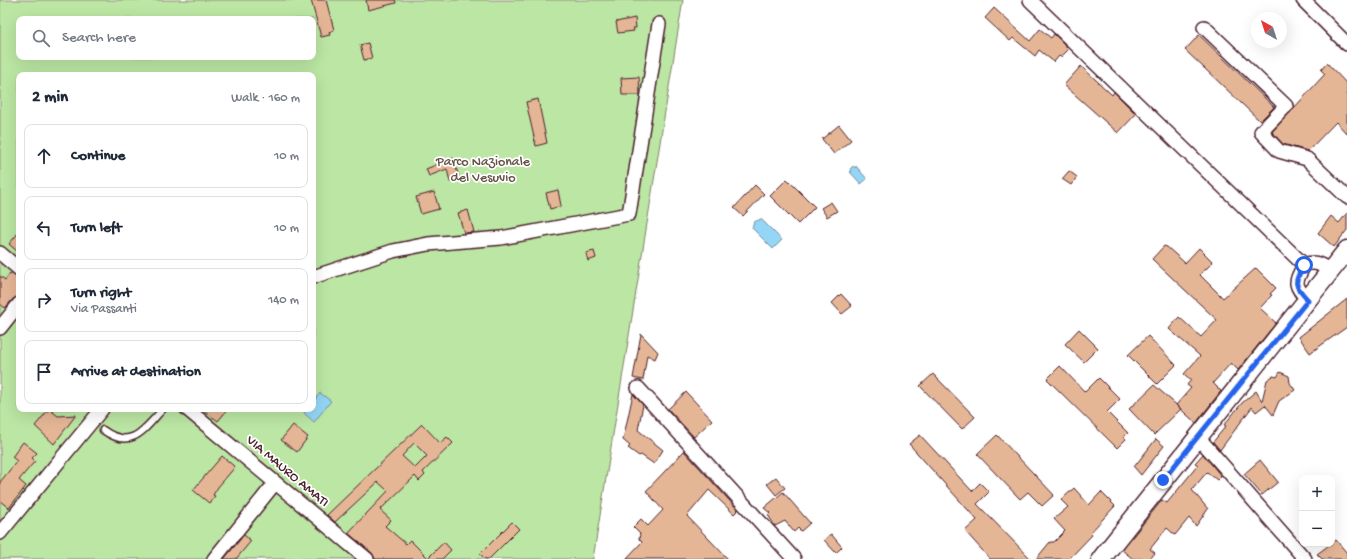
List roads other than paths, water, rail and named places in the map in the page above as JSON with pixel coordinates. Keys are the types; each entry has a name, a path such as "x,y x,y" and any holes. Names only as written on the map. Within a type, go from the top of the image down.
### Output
{"main road":[{"path":"1101,559 1347,250"}],"street":[{"path":"1030,0 1304,265"},
{"path":"1303,0 1347,44"},
{"path":"316,275 393,251 428,244 501,238 629,214 659,24"},
{"path":"1204,28 1286,106 1261,132 1279,151 1307,159 1347,197"},
{"path":"0,253 16,266"},
{"path":"1308,300 1297,288 1296,283 1304,265 1309,262 1316,262 1331,271"},
{"path":"0,328 16,308"},
{"path":"638,388 794,559"},
{"path":"0,533 100,412"},
{"name":"VIA MAURO AMATI","path":"190,412 367,559"},
{"path":"1198,437 1305,559"},
{"path":"214,559 275,483"}],"lane":[{"path":"103,430 120,439 135,437 160,412"}],"water":[{"path":"853,166 855,168 856,166 867,179 861,184 850,172 850,169"},
{"path":"761,219 782,240 773,249 752,228 754,222"},
{"path":"320,393 331,401 314,422 304,413 316,412 316,398"}],"park label":[{"name":"Parco Nazionale del Vesuvio","path":"483,170"}]}
